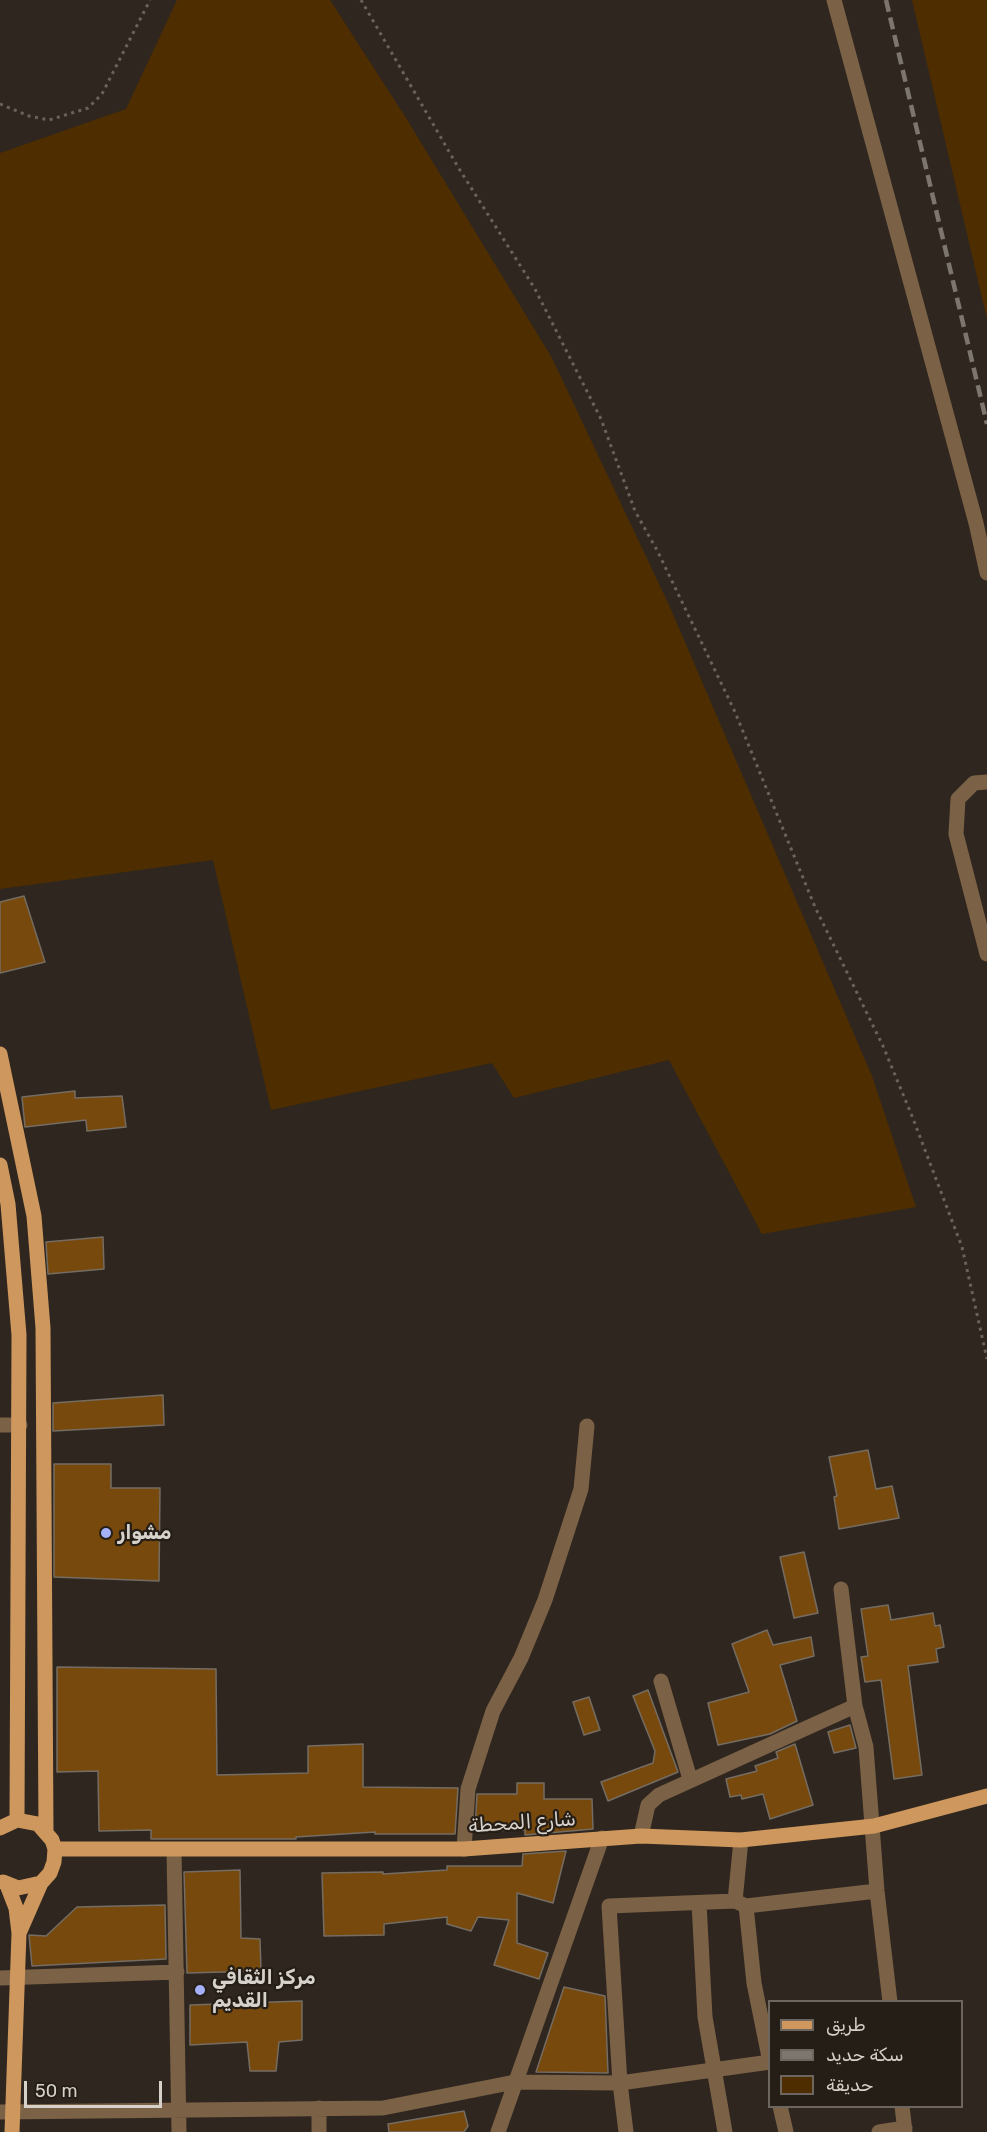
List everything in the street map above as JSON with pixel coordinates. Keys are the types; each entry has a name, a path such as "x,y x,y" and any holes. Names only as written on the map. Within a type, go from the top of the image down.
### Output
{"main road":[{"path":"0,1054 34,1216 43,1328 46,1831"},
{"path":"0,1165 19,1335 17,1820"},
{"name":"شارع المحطة","path":"55,1850 464,1849 641,1836 741,1839 874,1826 987,1796"},
{"path":"0,1828 17,1820 38,1824 46,1831 55,1850 50,1874 41,1882 30,1887 3,1883"},
{"path":"19,1933 41,1882"},
{"path":"3,1883 16,1908 19,1933 6,2112 12,2132"}],"street":[{"path":"834,0 973,511 987,573"},
{"path":"987,782 974,783 958,800 956,834 987,954"},
{"path":"0,1425 20,1425"},
{"path":"464,1849 468,1789 493,1711 521,1658 568,1533 581,1489 587,1426"},
{"path":"841,1589 855,1706 866,1747 874,1826 877,1891 890,2000"},
{"path":"661,1681 690,1779"},
{"path":"641,1836 648,1805 659,1795 855,1706"},
{"path":"498,2132 602,1838"},
{"path":"741,1839 741,1904 768,2052"},
{"path":"174,1850 179,2132"},
{"path":"626,2132 620,2083 609,1906 741,1904 877,1891"},
{"path":"699,1903 705,2018 725,2132"},
{"path":"0,1978 177,1972"},
{"path":"6,2112 383,2108 515,2082 620,2083 768,2062"},
{"path":"319,2108 319,2132"},
{"path":"780,2108 786,2132"},
{"path":"879,2132 905,2130 902,2108"}],"path":[{"path":"0,104 29,116 49,120 88,108 102,94 150,0"},
{"path":"361,0 458,167 535,289 601,420 635,511 658,552 735,712 815,907 883,1046 912,1116 962,1247 987,1359"}],"green space":[{"path":"177,0 330,0 406,118 552,358 669,605 872,1076 916,1207 762,1234 669,1060 514,1098 492,1063 271,1110 213,860 0,889 0,153 126,109"},
{"path":"912,0 987,0 987,319"}],"building":[{"path":"24,896 45,962 0,973 0,902"},
{"path":"75,1091 75,1098 122,1096 126,1127 87,1131 86,1120 25,1127 22,1097"},
{"path":"103,1237 104,1269 48,1274 46,1242"},
{"path":"163,1395 164,1425 53,1431 53,1403"},
{"path":"868,1450 876,1489 892,1486 899,1518 839,1529 834,1497 837,1496 829,1457"},
{"name":"مشوار","path":"54,1464 111,1464 111,1488 160,1488 159,1581 54,1577"},
{"path":"804,1552 818,1613 794,1618 780,1557"},
{"path":"888,1605 891,1620 933,1613 935,1626 940,1625 944,1647 936,1649 938,1662 908,1666 922,1775 894,1779 881,1680 865,1682 861,1657 868,1656 861,1609"},
{"path":"767,1630 773,1645 811,1637 814,1656 780,1665 797,1721 770,1734 718,1745 708,1703 749,1692 732,1644"},
{"path":"57,1667 216,1669 217,1775 308,1773 308,1746 363,1744 363,1787 458,1788 455,1834 375,1834 375,1832 296,1837 296,1839 151,1839 151,1830 99,1831 98,1771 57,1772"},
{"path":"648,1690 678,1772 608,1801 601,1782 653,1763 655,1751 633,1696"},
{"path":"589,1697 600,1730 584,1735 573,1702"},
{"path":"850,1725 856,1748 834,1753 828,1732"},
{"path":"795,1744 813,1805 770,1819 763,1794 742,1799 741,1795 730,1797 726,1779 757,1771 755,1766 778,1758 776,1752"},
{"path":"517,1783 544,1783 544,1799 592,1799 593,1829 525,1835 525,1830 475,1831 477,1794 517,1794"},
{"path":"566,1851 553,1903 517,1893 517,1943 548,1953 539,1979 494,1965 509,1920 478,1917 471,1931 447,1924 447,1917 384,1924 384,1935 324,1936 322,1873 383,1872 383,1874 447,1870 447,1866 522,1866 523,1854"},
{"path":"240,1870 241,1938 260,1939 261,1971 187,1973 184,1872"},
{"path":"165,1905 166,1959 32,1966 29,1935 46,1936 77,1907"},
{"path":"564,1987 605,1996 608,2073 536,2072"},
{"path":"302,2001 302,2040 279,2042 276,2071 250,2071 247,2042 190,2045 190,2005"},
{"path":"464,2111 468,2126 464,2132 389,2132 388,2124"}],"railway":[{"path":"886,0 987,424"}],"place":[{"name":"مشوار","path":"106,1533"},
{"name":"مركز الثقافي القديم","path":"200,1990"}]}
